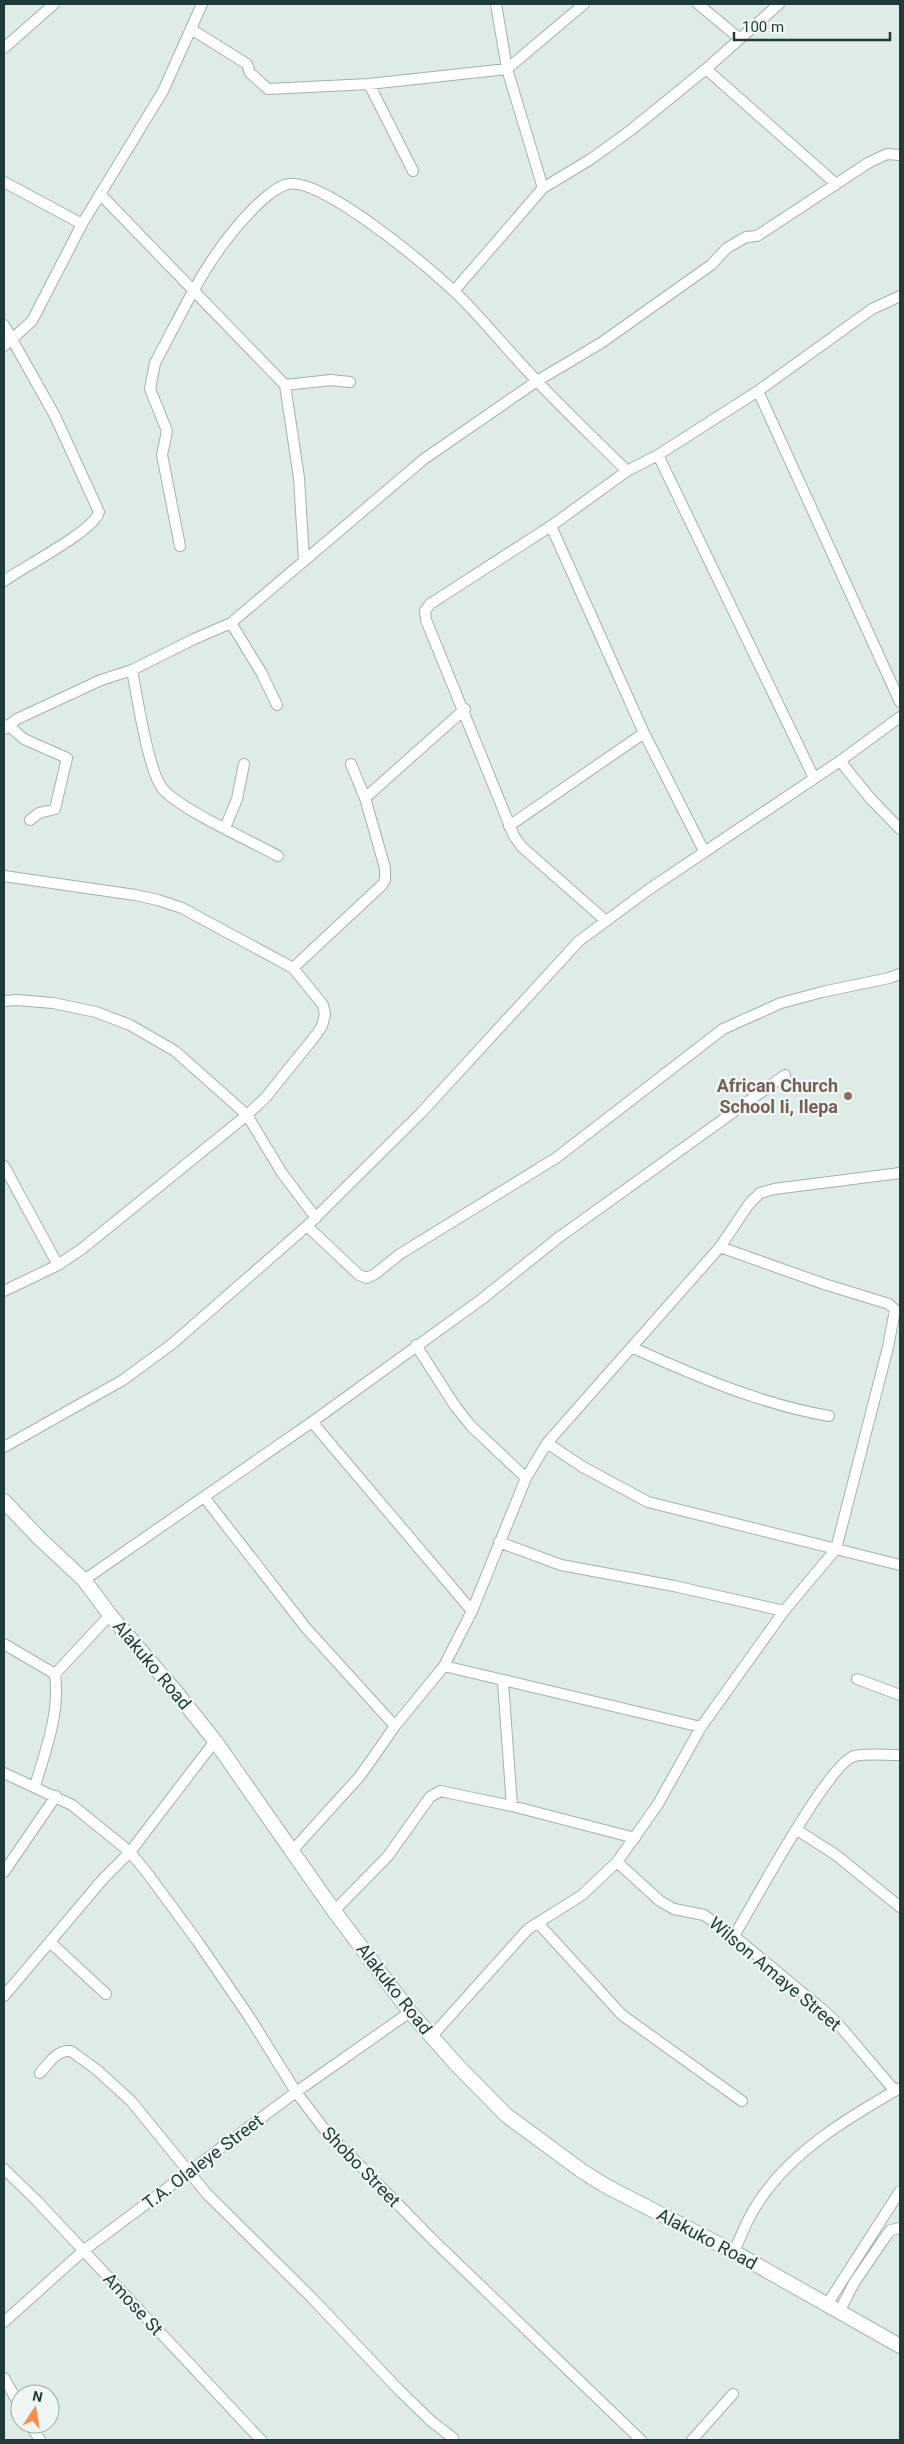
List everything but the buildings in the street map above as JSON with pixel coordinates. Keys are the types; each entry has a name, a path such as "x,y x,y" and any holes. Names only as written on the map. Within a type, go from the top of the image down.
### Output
{"main road":[{"name":"Alakuko Road","path":"4,1501 40,1539 84,1580 110,1615 176,1692 215,1741 334,1911 410,2012 431,2037 506,2115 582,2171 734,2252 900,2346"}],"street":[{"path":"4,48 54,4"},
{"path":"8,343 32,321 82,224 163,91 202,4"},
{"path":"496,4 507,69 543,188"},
{"path":"191,29 247,64 250,73 268,89 369,84 507,69 584,4"},
{"path":"698,4 738,38"},
{"path":"454,291 543,188 591,159 706,69 738,38 779,4"},
{"path":"706,69 835,183"},
{"path":"369,84 413,170"},
{"path":"30,820 39,813 55,809 67,758 24,739 6,727 17,719 100,680 132,670 185,643 231,623 424,459 537,382 601,343 711,265 727,248 746,237 757,236 835,183 887,154 900,155"},
{"path":"4,182 82,224"},
{"path":"180,546 162,455 166,430 150,389 155,363 204,270 228,234 269,194 285,184 295,183 346,205 454,291 537,382 627,471"},
{"path":"100,194 285,385 299,478 304,560"},
{"path":"606,921 522,846 509,826 465,709 426,620 425,611 430,604 551,526 627,471 658,455 758,391 872,309 900,296"},
{"path":"4,325 8,343 55,416 99,512 97,518 83,531 5,578"},
{"path":"285,385 331,380 350,382"},
{"path":"758,391 900,702"},
{"path":"658,455 814,778"},
{"path":"551,526 644,733 704,851"},
{"path":"231,623 261,672 276,705"},
{"path":"132,670 154,770 162,787 188,807 278,856"},
{"path":"365,798 465,709"},
{"path":"4,1446 123,1380 172,1344 307,1226 421,1113 579,941 704,851 840,761 900,716"},
{"path":"509,826 644,733"},
{"path":"840,761 870,798 900,829"},
{"path":"225,828 237,799 244,764"},
{"path":"293,968 386,880 385,868 365,798 351,764"},
{"path":"4,876 158,900 182,908 293,968 323,1005 325,1014 322,1026 266,1097 247,1115 83,1248 58,1265 4,1292"},
{"path":"307,1226 359,1275 367,1278 400,1254 556,1158 723,1029 782,1003 900,974"},
{"path":"4,1001 17,1000 62,1005 96,1012 130,1025 175,1051 247,1115 282,1173 316,1218"},
{"path":"84,1580 312,1422 482,1299 558,1238 785,1075"},
{"path":"4,1166 58,1265"},
{"path":"292,1852 354,1784 395,1726 444,1666 472,1611 526,1478 547,1443 633,1348 720,1247 749,1204 760,1193 900,1173"},
{"path":"431,2037 514,1942 538,1923 582,1896 617,1862 635,1838 702,1728 784,1611 836,1549 888,1347 895,1310 889,1304 824,1284 720,1247"},
{"path":"416,1345 468,1422 526,1478"},
{"path":"633,1348 696,1376 746,1394 829,1416"},
{"path":"312,1422 472,1611"},
{"path":"547,1443 583,1467 648,1502 900,1565"},
{"path":"204,1497 306,1628 395,1726"},
{"path":"499,1542 561,1565 674,1586 784,1611"},
{"path":"35,1786 55,1715 57,1693 55,1674 110,1615"},
{"path":"4,1644 55,1674"},
{"path":"444,1666 503,1682 702,1728"},
{"path":"857,1679 900,1695"},
{"path":"503,1682 512,1806"},
{"path":"4,1996 86,1899 130,1852 215,1741"},
{"path":"734,1936 796,1830 830,1778 846,1761 854,1756 900,1755"},
{"name":"Shobo Street","path":"4,1773 56,1796 88,1816 130,1852 198,1942 250,2018 296,2092 342,2150 641,2440"},
{"path":"334,1911 388,1856 430,1796 444,1790 635,1838"},
{"path":"4,1872 56,1796"},
{"path":"796,1830 836,1855 900,1907"},
{"name":"Wilson Amaye Street","path":"617,1862 660,1901 674,1909 704,1915 734,1936 839,2025 898,2089"},
{"path":"538,1923 622,2015 742,2101"},
{"path":"50,1943 106,1994"},
{"name":"T.A. Olaleye Street","path":"4,2322 83,2251 190,2174 296,2092 410,2012"},
{"path":"40,2073 56,2054 63,2051 78,2055 132,2101 190,2174 399,2390 431,2421 453,2438"},
{"path":"734,2252 762,2197 798,2156 826,2135 898,2089"},
{"name":"Amose St","path":"4,2169 262,2440"},
{"path":"833,2309 900,2191"},
{"path":"833,2309 854,2283 886,2236 891,2230 900,2228"},
{"path":"692,2440 733,2394"}],"place":[{"name":"African Church School Ii, Ilepa","path":"848,1096"}]}
